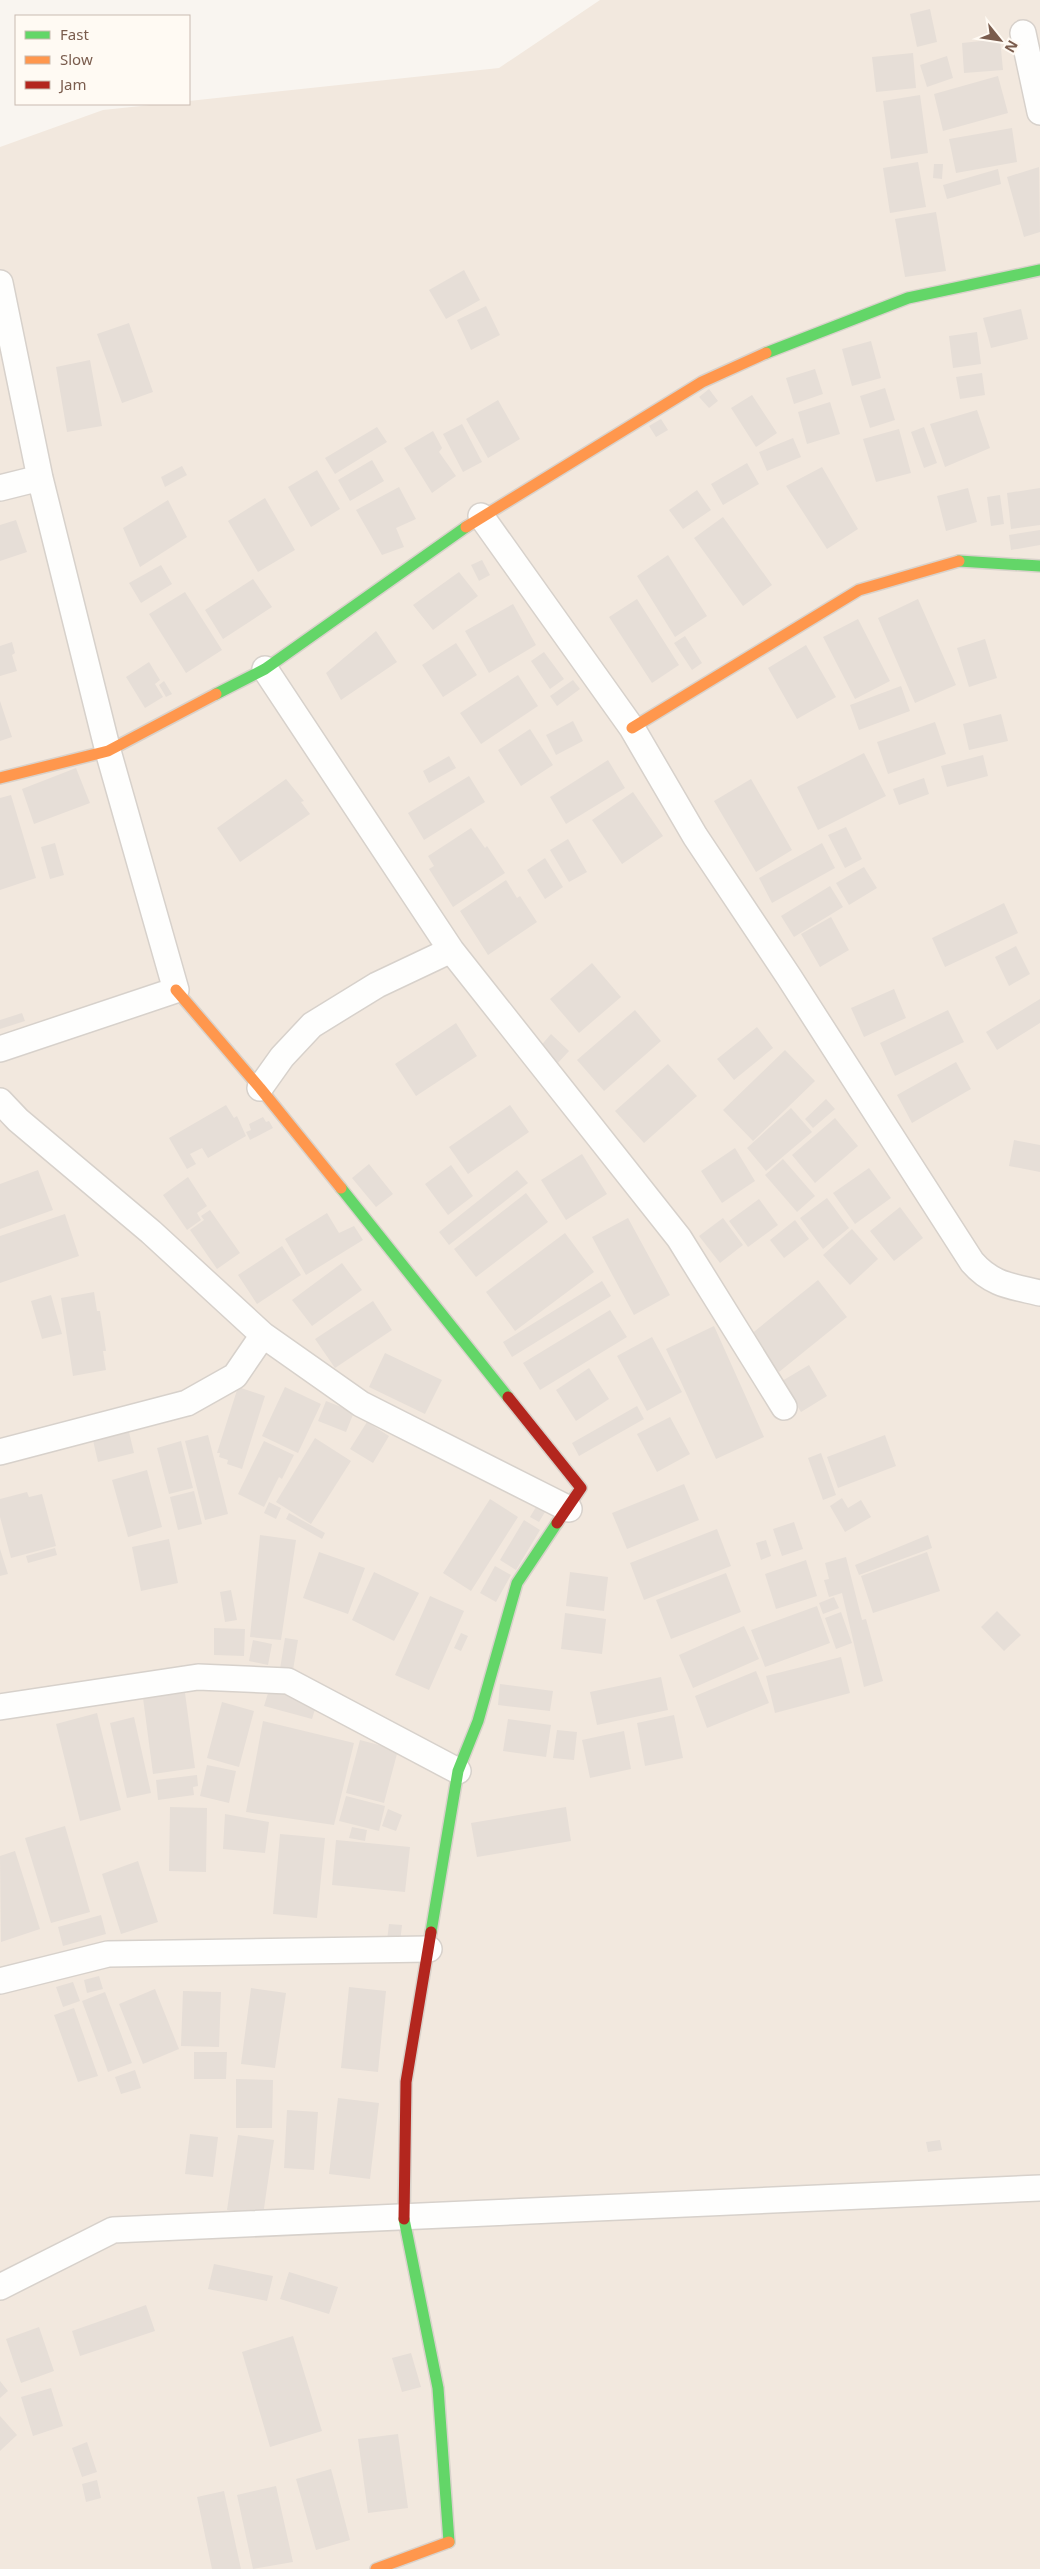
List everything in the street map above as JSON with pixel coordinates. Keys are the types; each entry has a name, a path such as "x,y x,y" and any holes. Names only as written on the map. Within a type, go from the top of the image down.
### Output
{"street":[{"path":"1023,33 1040,112"},
{"path":"0,778 108,751 265,669 481,516 702,382 780,347 908,298 1040,270"},
{"path":"0,283 40,478 108,751 176,990 260,1088 581,1488 517,1583 478,1721 458,1771 406,2082 404,2218 438,2388 449,2543 376,2569"},
{"path":"0,488 40,478"},
{"path":"481,516 632,728 695,836 789,977 972,1262 983,1274 1000,1284 1040,1293"},
{"path":"632,728 859,590 960,561 1040,566"},
{"path":"265,669 451,950 679,1238 784,1407"},
{"path":"260,1088 282,1057 312,1025 377,985 451,950"},
{"path":"0,1049 176,990"},
{"path":"0,1101 18,1120 151,1232 264,1335 361,1404 569,1508"},
{"path":"0,1452 187,1403 235,1376 264,1335"},
{"path":"0,1707 198,1677 246,1677 288,1681 458,1771"},
{"path":"0,1981 108,1954 428,1949"},
{"path":"0,2286 113,2230 1040,2188"}],"shaded area":[{"path":"600,0 1040,0 1040,2569 0,2569 0,147 103,110 150,105 190,105 190,101 499,68"}],"building":[{"path":"930,9 937,42 917,47 910,14"},
{"path":"1000,39 1003,70 964,73 962,43"},
{"path":"913,53 916,88 876,92 872,57"},
{"path":"947,56 953,78 927,87 920,65"},
{"path":"998,76 1008,113 943,131 934,94"},
{"path":"920,95 928,153 891,159 883,101"},
{"path":"1012,128 1017,162 956,173 949,139"},
{"path":"918,162 926,207 890,213 883,168"},
{"path":"934,164 943,164 942,179 933,178"},
{"path":"1039,167 1040,232 1024,237 1007,177"},
{"path":"998,169 1001,184 947,199 943,185"},
{"path":"936,212 946,271 905,277 895,219"},
{"path":"464,270 480,300 446,319 429,290"},
{"path":"486,306 500,335 471,350 457,320"},
{"path":"1021,309 1028,339 991,348 983,318"},
{"path":"129,323 153,392 122,403 97,334"},
{"path":"977,332 981,364 953,368 949,336"},
{"path":"871,341 881,378 852,386 842,349"},
{"path":"90,360 102,426 67,432 56,367"},
{"path":"815,369 823,394 794,404 786,378"},
{"path":"982,373 985,395 960,399 956,377"},
{"path":"885,388 895,420 870,428 860,396"},
{"path":"709,389 718,401 709,408 699,397"},
{"path":"752,395 777,433 756,447 731,408"},
{"path":"498,400 520,439 488,458 466,419"},
{"path":"830,402 840,434 807,444 798,412"},
{"path":"977,410 990,448 945,467 930,424"},
{"path":"661,419 668,430 656,437 649,426"},
{"path":"462,424 482,462 463,472 443,434"},
{"path":"377,427 387,442 335,474 325,458"},
{"path":"924,427 937,463 924,468 911,432"},
{"path":"899,429 911,473 876,482 863,439"},
{"path":"433,431 442,448 439,452 456,476 432,493 404,448"},
{"path":"793,438 801,457 767,471 759,452"},
{"path":"372,460 384,481 350,501 338,480"},
{"path":"747,463 759,484 723,505 711,484"},
{"path":"182,466 187,475 165,487 161,477"},
{"path":"822,467 858,529 827,549 786,486"},
{"path":"317,470 340,509 311,527 288,487"},
{"path":"399,487 416,519 396,528 404,547 382,555 356,510"},
{"path":"968,488 977,522 946,531 937,496"},
{"path":"1040,488 1040,525 1011,529 1007,493"},
{"path":"697,490 711,510 683,529 669,510"},
{"path":"1000,495 1004,524 991,526 987,497"},
{"path":"265,498 295,550 258,572 228,521"},
{"path":"168,500 187,537 140,567 123,528"},
{"path":"723,517 772,585 743,606 694,538"},
{"path":"16,520 27,552 0,561 0,525"},
{"path":"1040,530 1040,545 1011,550 1009,535"},
{"path":"668,555 707,616 675,637 637,576"},
{"path":"482,560 490,575 479,581 471,565"},
{"path":"161,565 172,584 141,603 129,583"},
{"path":"459,572 478,596 433,630 413,605"},
{"path":"253,579 272,607 223,639 205,610"},
{"path":"185,592 222,650 186,673 149,614"},
{"path":"637,599 679,665 652,683 609,617"},
{"path":"918,599 956,685 915,703 878,618"},
{"path":"513,604 536,645 489,673 465,631"},
{"path":"858,619 890,681 855,699 823,637"},
{"path":"376,631 397,662 341,700 326,673"},
{"path":"685,636 702,663 692,670 674,643"},
{"path":"985,639 997,678 969,687 957,648"},
{"path":"12,642 15,653 12,655 17,671 0,676 0,646"},
{"path":"456,643 477,675 443,697 422,665"},
{"path":"806,645 836,697 797,719 768,668"},
{"path":"544,652 564,679 550,689 531,661"},
{"path":"149,662 160,680 155,684 163,697 145,708 126,677"},
{"path":"518,675 538,706 481,744 460,713"},
{"path":"573,680 580,689 557,706 550,696"},
{"path":"164,681 172,694 166,697 159,685"},
{"path":"901,686 910,711 859,730 850,705"},
{"path":"0,701 12,737 0,741"},
{"path":"1001,714 1008,741 969,750 963,724"},
{"path":"573,721 583,741 556,755 546,735"},
{"path":"935,722 946,754 888,774 877,742"},
{"path":"530,729 553,765 521,786 498,750"},
{"path":"864,753 886,796 818,830 797,787"},
{"path":"983,755 988,776 947,787 941,766"},
{"path":"449,756 456,768 429,783 423,771"},
{"path":"608,760 625,788 566,824 550,797"},
{"path":"76,768 90,803 34,824 22,789"},
{"path":"469,776 485,802 424,840 408,813"},
{"path":"924,778 929,794 899,805 893,789"},
{"path":"286,779 304,801 301,802 310,814 240,862 217,828"},
{"path":"751,779 792,850 756,872 714,801"},
{"path":"633,792 663,836 622,864 592,820"},
{"path":"11,795 36,878 0,890 0,798"},
{"path":"846,827 862,859 845,868 828,835"},
{"path":"471,828 485,848 487,846 505,873 453,907 429,869 434,866 428,856"},
{"path":"568,839 587,872 569,882 550,850"},
{"path":"55,843 64,875 50,879 41,847"},
{"path":"822,843 835,868 772,903 759,878"},
{"path":"545,858 563,887 545,899 527,870"},
{"path":"864,867 877,888 849,905 836,883"},
{"path":"506,880 517,898 520,896 537,922 488,955 460,911"},
{"path":"830,886 843,907 794,937 781,916"},
{"path":"1004,903 1018,933 945,967 932,938"},
{"path":"831,917 849,950 820,967 801,934"},
{"path":"1016,946 1030,974 1009,986 995,957"},
{"path":"592,963 621,997 579,1033 550,999"},
{"path":"894,989 906,1018 864,1037 851,1008"},
{"path":"1040,999 1040,1023 997,1050 986,1032"},
{"path":"635,1010 661,1041 604,1091 577,1060"},
{"path":"948,1010 964,1042 895,1076 880,1043"},
{"path":"22,1013 25,1021 0,1029 0,1020"},
{"path":"456,1023 477,1056 416,1096 395,1064"},
{"path":"757,1027 773,1048 734,1080 717,1059"},
{"path":"551,1034 569,1051 556,1065 538,1049"},
{"path":"785,1050 815,1081 753,1141 723,1110"},
{"path":"956,1062 971,1089 912,1123 897,1095"},
{"path":"668,1064 697,1096 644,1143 615,1111"},
{"path":"826,1099 835,1109 813,1128 805,1119"},
{"path":"226,1105 234,1118 237,1116 246,1136 208,1158 202,1148 190,1154 196,1164 187,1169 169,1138"},
{"path":"510,1105 529,1132 468,1174 449,1147"},
{"path":"791,1108 812,1132 766,1171 747,1148"},
{"path":"263,1117 266,1122 269,1121 273,1128 250,1140 246,1132 251,1130 249,1124"},
{"path":"835,1118 858,1146 815,1183 792,1155"},
{"path":"1014,1140 1040,1145 1040,1172 1009,1166"},
{"path":"735,1148 755,1181 722,1203 701,1171"},
{"path":"582,1154 607,1194 566,1220 541,1180"},
{"path":"783,1159 815,1196 797,1212 765,1175"},
{"path":"369,1164 393,1194 376,1207 352,1178"},
{"path":"451,1165 473,1196 448,1215 425,1184"},
{"path":"869,1168 891,1198 855,1224 833,1193"},
{"path":"38,1170 53,1210 0,1229 0,1184"},
{"path":"517,1170 528,1183 449,1245 439,1232"},
{"path":"188,1177 207,1206 197,1213 201,1220 187,1230 163,1195"},
{"path":"526,1193 548,1222 476,1277 454,1249"},
{"path":"827,1198 849,1228 823,1249 800,1218"},
{"path":"759,1199 778,1225 748,1247 729,1221"},
{"path":"900,1207 923,1238 894,1261 870,1231"},
{"path":"210,1210 240,1253 217,1269 190,1230 204,1220 201,1216"},
{"path":"327,1213 339,1233 354,1226 363,1240 306,1275 285,1239"},
{"path":"65,1214 79,1256 0,1283 0,1236"},
{"path":"628,1218 670,1295 634,1315 592,1237"},
{"path":"723,1218 743,1245 720,1263 699,1236"},
{"path":"795,1220 809,1239 784,1258 770,1240"},
{"path":"852,1229 878,1259 850,1285 823,1255"},
{"path":"565,1233 594,1272 515,1331 486,1292"},
{"path":"282,1246 301,1275 257,1304 238,1275"},
{"path":"342,1263 362,1290 312,1326 292,1300"},
{"path":"818,1280 847,1317 779,1372 750,1335"},
{"path":"602,1281 611,1296 512,1357 503,1342"},
{"path":"94,1292 97,1311 100,1311 106,1351 103,1351 106,1370 73,1376 61,1298"},
{"path":"51,1295 62,1334 42,1339 31,1301"},
{"path":"373,1301 392,1330 335,1368 315,1339"},
{"path":"610,1310 627,1337 540,1390 523,1363"},
{"path":"714,1326 764,1437 716,1459 666,1349"},
{"path":"652,1337 682,1392 647,1411 617,1356"},
{"path":"385,1353 442,1380 425,1414 369,1387"},
{"path":"809,1365 827,1396 801,1412 782,1381"},
{"path":"589,1368 609,1399 576,1421 556,1390"},
{"path":"238,1387 265,1396 242,1469 227,1464 228,1460 219,1457 220,1453 217,1453"},
{"path":"285,1387 321,1404 298,1453 262,1436"},
{"path":"326,1401 354,1412 346,1432 318,1421"},
{"path":"637,1406 644,1419 579,1456 572,1443"},
{"path":"670,1417 690,1454 657,1472 637,1434"},
{"path":"367,1422 389,1436 373,1463 350,1449"},
{"path":"128,1428 134,1453 98,1462 92,1436"},
{"path":"208,1435 228,1514 205,1520 185,1441"},
{"path":"885,1435 896,1466 838,1488 827,1457"},
{"path":"315,1438 351,1461 311,1524 276,1502"},
{"path":"181,1441 193,1488 169,1494 157,1448"},
{"path":"264,1441 294,1455 282,1479 279,1477 264,1507 238,1494"},
{"path":"821,1453 836,1495 823,1500 808,1458"},
{"path":"147,1470 162,1527 128,1537 112,1480"},
{"path":"684,1484 699,1520 627,1549 612,1513"},
{"path":"194,1491 202,1524 178,1530 170,1497"},
{"path":"27,1492 29,1497 42,1494 56,1546 11,1558 0,1517 0,1499"},
{"path":"842,1498 848,1508 861,1500 871,1517 845,1532 830,1506"},
{"path":"490,1499 518,1517 471,1591 443,1573"},
{"path":"269,1502 281,1508 276,1519 264,1513"},
{"path":"539,1502 548,1507 539,1522 530,1517"},
{"path":"289,1513 325,1533 322,1539 286,1519"},
{"path":"524,1520 540,1530 516,1570 500,1560"},
{"path":"794,1522 803,1549 782,1556 773,1529"},
{"path":"717,1529 731,1566 644,1600 630,1563"},
{"path":"260,1535 296,1540 281,1640 250,1637"},
{"path":"928,1535 932,1548 859,1575 855,1565"},
{"path":"169,1539 178,1583 141,1591 132,1547"},
{"path":"766,1540 771,1556 761,1560 756,1543"},
{"path":"55,1548 57,1555 28,1563 26,1556"},
{"path":"0,1549 8,1574 0,1576"},
{"path":"319,1552 365,1568 348,1614 303,1598"},
{"path":"927,1552 940,1591 873,1613 861,1576"},
{"path":"846,1557 862,1620 866,1619 883,1681 864,1687 842,1593 829,1597 824,1580 829,1579 825,1563"},
{"path":"806,1560 817,1596 776,1609 765,1574"},
{"path":"495,1566 511,1575 496,1602 480,1593"},
{"path":"374,1572 419,1593 394,1641 352,1620"},
{"path":"570,1572 608,1577 604,1611 566,1606"},
{"path":"726,1573 741,1612 671,1639 656,1600"},
{"path":"231,1590 237,1620 225,1622 220,1592"},
{"path":"430,1596 464,1611 429,1690 395,1675"},
{"path":"834,1597 839,1608 823,1614 819,1603"},
{"path":"817,1606 830,1643 765,1667 751,1630"},
{"path":"997,1611 1021,1635 1004,1651 981,1627"},
{"path":"841,1612 852,1643 836,1649 825,1618"},
{"path":"565,1613 606,1619 602,1654 561,1649"},
{"path":"744,1626 759,1659 693,1688 679,1655"},
{"path":"214,1628 245,1629 244,1656 214,1655"},
{"path":"461,1633 468,1636 461,1651 454,1648"},
{"path":"285,1638 298,1640 293,1670 280,1669"},
{"path":"253,1640 272,1644 268,1665 249,1661"},
{"path":"841,1657 850,1693 775,1713 766,1676"},
{"path":"756,1671 769,1703 707,1728 695,1696"},
{"path":"661,1677 668,1710 597,1725 590,1692"},
{"path":"500,1684 553,1691 550,1711 498,1705"},
{"path":"269,1690 317,1703 312,1719 264,1706"},
{"path":"185,1693 195,1768 153,1774 143,1698"},
{"path":"222,1702 254,1711 239,1767 207,1758"},
{"path":"97,1713 121,1810 80,1821 56,1724"},
{"path":"674,1715 683,1758 645,1766 637,1723"},
{"path":"134,1717 151,1793 127,1798 110,1723"},
{"path":"508,1719 551,1725 546,1757 503,1751"},
{"path":"263,1721 354,1743 334,1825 246,1812"},
{"path":"557,1730 577,1732 574,1760 553,1758"},
{"path":"624,1731 631,1769 590,1778 582,1740"},
{"path":"360,1740 398,1750 384,1803 346,1793"},
{"path":"207,1765 236,1771 229,1803 200,1796"},
{"path":"197,1775 198,1786 193,1787 194,1795 158,1800 156,1780"},
{"path":"346,1796 385,1806 379,1831 339,1821"},
{"path":"170,1807 207,1808 206,1872 169,1871"},
{"path":"566,1807 571,1841 477,1857 471,1823"},
{"path":"388,1809 402,1815 396,1831 382,1826"},
{"path":"225,1814 269,1822 265,1853 223,1849"},
{"path":"65,1826 90,1912 51,1923 25,1838"},
{"path":"352,1827 367,1830 365,1841 349,1838"},
{"path":"280,1834 325,1838 317,1918 273,1914"},
{"path":"336,1840 410,1847 405,1892 332,1885"},
{"path":"15,1851 40,1929 1,1942 0,1856"},
{"path":"138,1861 158,1922 121,1934 102,1874"},
{"path":"101,1915 106,1934 63,1946 58,1927"},
{"path":"389,1924 402,1925 400,1942 387,1941"},
{"path":"99,1976 103,1989 87,1993 84,1980"},
{"path":"73,1982 80,2001 63,2007 56,1987"},
{"path":"349,1987 386,1991 378,2072 341,2068"},
{"path":"251,1988 286,1993 275,2068 241,2064"},
{"path":"155,1989 179,2049 143,2064 119,2004"},
{"path":"183,1991 221,1992 219,2047 181,2046"},
{"path":"105,1992 132,2063 108,2072 82,2001"},
{"path":"74,2008 98,2076 78,2082 54,2015"},
{"path":"194,2052 227,2052 226,2079 194,2079"},
{"path":"135,2070 141,2088 121,2094 115,2077"},
{"path":"236,2079 273,2080 272,2128 236,2128"},
{"path":"338,2098 379,2103 370,2179 329,2174"},
{"path":"287,2110 318,2112 314,2170 284,2168"},
{"path":"190,2134 218,2137 213,2177 185,2174"},
{"path":"238,2135 274,2140 263,2215 227,2210"},
{"path":"940,2140 942,2150 928,2152 926,2142"},
{"path":"214,2264 273,2276 267,2301 208,2289"},
{"path":"289,2272 338,2287 329,2314 280,2299"},
{"path":"146,2305 155,2331 80,2356 72,2331"},
{"path":"39,2327 54,2371 21,2383 6,2339"},
{"path":"293,2336 322,2431 270,2447 242,2352"},
{"path":"411,2353 421,2387 402,2392 392,2358"},
{"path":"0,2381 8,2391 0,2398"},
{"path":"51,2388 63,2426 33,2436 21,2397"},
{"path":"0,2416 17,2435 0,2451"},
{"path":"398,2434 408,2508 368,2513 358,2439"},
{"path":"87,2442 97,2472 82,2477 72,2448"},
{"path":"331,2469 350,2540 316,2550 296,2479"},
{"path":"97,2480 101,2498 86,2502 82,2484"},
{"path":"276,2486 293,2562 253,2569 237,2495"},
{"path":"224,2491 241,2569 212,2569 197,2497"}],"traffic: fast":[{"path":"766,353 908,298 1040,270"},
{"path":"216,694 265,669 466,527"},
{"path":"959,561 1040,566"},
{"path":"341,1188 508,1397"},
{"path":"431,1932 458,1771 478,1721 517,1583 557,1523"},
{"path":"404,2219 438,2388 449,2542"}],"traffic: slow":[{"path":"466,527 702,382 766,353"},
{"path":"632,728 859,590 959,561"},
{"path":"0,778 108,751 216,694"},
{"path":"176,990 260,1088 341,1188"},
{"path":"376,2569 449,2542"}],"traffic: jam":[{"path":"508,1397 581,1488 557,1523"},
{"path":"404,2219 406,2082 431,1932"}]}
